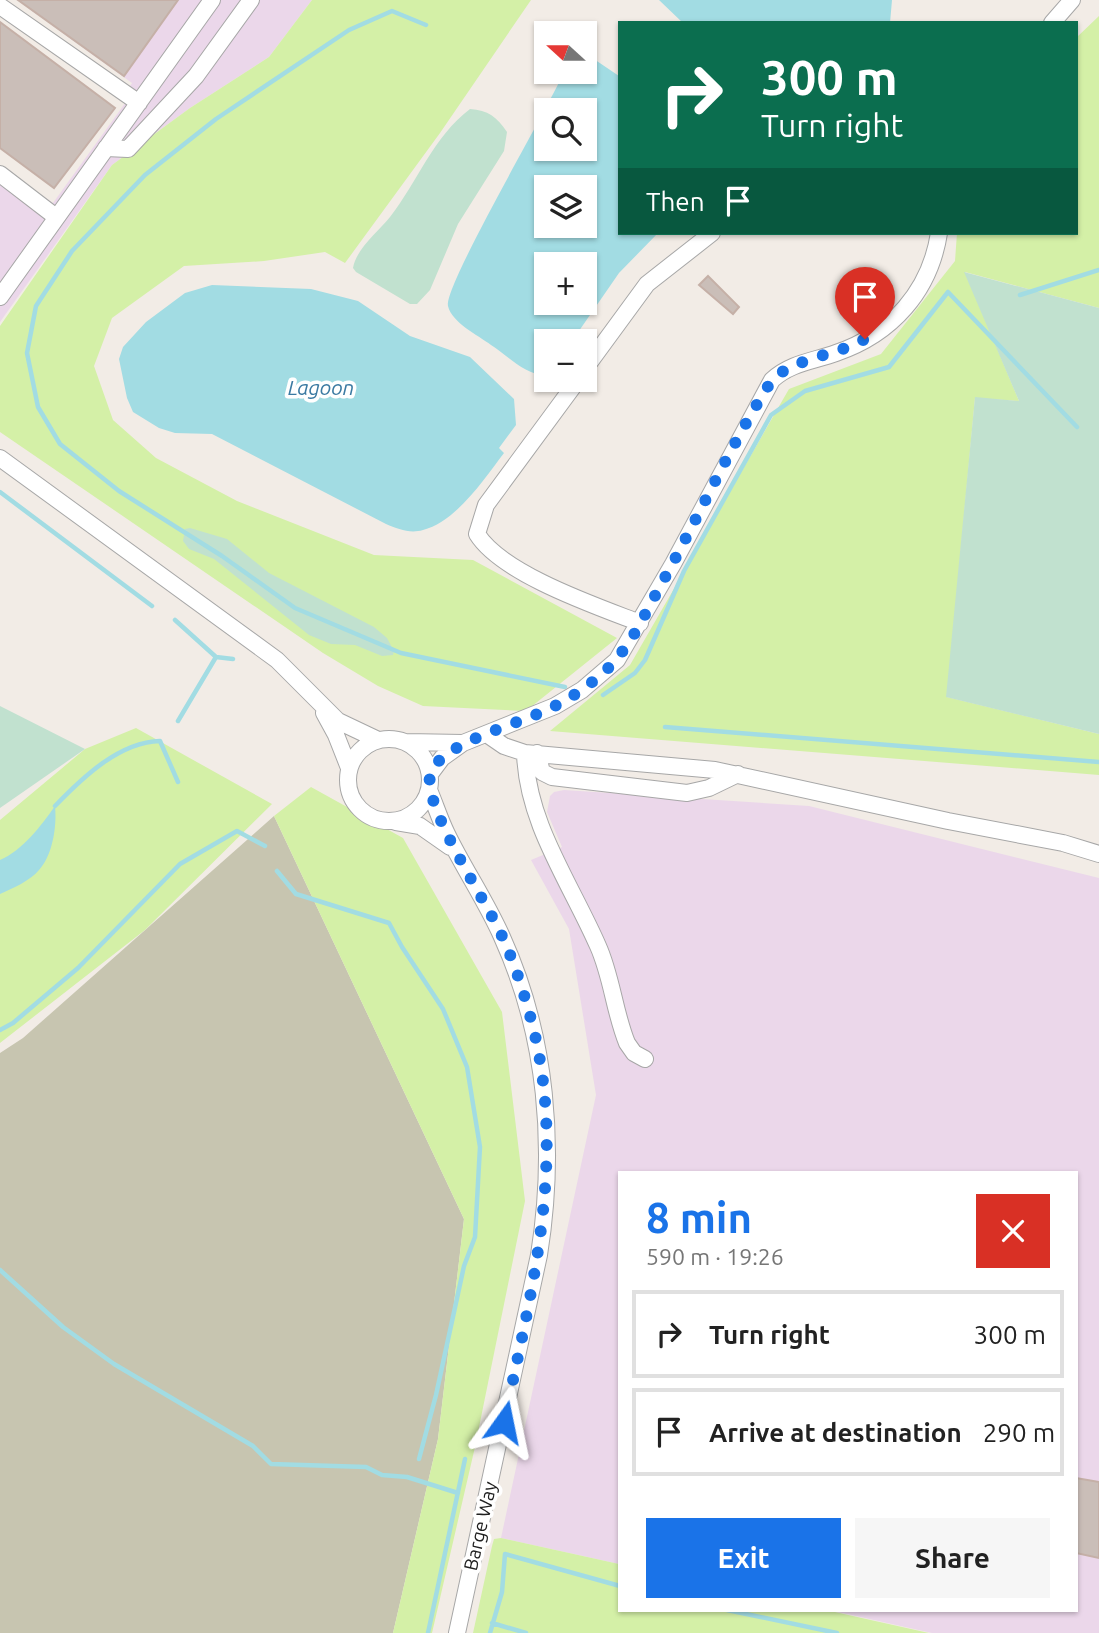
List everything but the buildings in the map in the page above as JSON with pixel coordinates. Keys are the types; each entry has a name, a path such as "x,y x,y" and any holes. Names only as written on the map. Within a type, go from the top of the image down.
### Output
{"street":[{"path":"0,297 212,0"},
{"path":"106,148 128,149 196,76 251,0"},
{"path":"1054,21 1072,0"},
{"path":"0,6 139,103"},
{"path":"0,174 57,217"},
{"path":"319,705 336,735 349,768 348,785 357,807 379,821 392,821 416,812 442,758 463,743 546,711 582,690 617,660 640,623 772,380 792,366 848,349 910,304 929,273 938,235"},
{"path":"597,352 647,284 698,239"},
{"path":"569,392 486,505 477,534 489,548 539,581 640,623"},
{"path":"0,458 277,660 319,705 338,721 378,740"},
{"path":"488,735 504,746 531,753 679,765 738,774 948,821 1063,843 1099,854"},
{"path":"349,768 356,755 378,740 392,738 405,742 463,743"},
{"path":"405,742 421,755 430,782"},
{"path":"531,753 542,772 552,777 659,791 697,792 738,774"},
{"path":"531,753 527,783 534,811 599,947 627,1043 634,1053 645,1059"},
{"name":"Barge Way","path":"430,782 440,820 486,903 521,984 538,1055 547,1156 546,1204 539,1255 457,1633"},
{"name":"Barge Way","path":"392,821 420,826 457,854"}],"shaded area":[{"path":"17,0 312,0 269,57 190,108 112,165 0,322 0,168 53,203 131,95 127,91 132,83"},
{"path":"564,790 809,806 1099,878 1099,1633 932,1633 838,1612 1078,1612 1078,1171 618,1171 618,1564 501,1538 596,1095 569,929 531,860 562,847 547,812 550,796 554,792"},
{"path":"274,816 464,1219 438,1439 393,1633 0,1633 0,1053 23,1038"}],"green space":[{"path":"312,0 531,0 440,133 345,263 325,252 264,261 184,266 112,318 94,366 113,420 156,458 237,501 374,555 473,560 617,638 526,711 423,706 378,686 323,653 0,432 0,326 112,165 190,108 269,57"},
{"path":"1099,16 1099,308 965,272 1019,401 975,398 947,697 1099,734 1099,775 550,731 630,665 789,389 881,354 955,261 957,235 1078,235 1078,36"},
{"path":"470,109 496,118 507,132 504,151 458,224 430,290 417,304 410,304 356,272 353,268 355,261 363,247 400,203 436,146 457,120"},
{"path":"964,272 1099,308 1099,734 946,697 975,397 1019,401"},
{"path":"190,528 227,539 269,573 374,627 387,638 394,651 393,655 382,656 355,645 331,644 309,635 214,559 189,549 183,541 185,529"},
{"path":"0,706 85,749 0,808"},
{"path":"136,728 272,804 145,930 0,1043 0,820 85,749"},
{"path":"311,787 403,838 502,1012 525,1201 475,1447 432,1633 393,1633 438,1439 464,1219 274,816"},
{"path":"501,1538 618,1564 618,1612 835,1612 929,1633 473,1633 494,1539"}],"water":[{"path":"659,0 892,0 890,21 681,21"},
{"path":"597,61 618,75 618,235 656,235 619,273 597,305 597,252 534,252 534,315 590,315 580,329 534,329 534,373 466,328 450,312 448,306 462,265 534,130 534,161 597,161 597,98 551,98 558,84 597,84"},
{"name":"Lagoon","path":"212,285 311,289 358,301 410,336 470,357 514,399 516,425 499,448 504,453 458,509 435,525 423,530 409,531 386,524 212,434 175,433 159,428 133,412 127,398 119,359 123,347 146,322 185,293"},
{"path":"55,806 53,840 44,864 31,878 0,894 0,860 24,844"}],"waterway":[{"path":"426,25 392,11 349,30 216,119 145,175 72,251 36,306 27,353 38,407 60,444 119,491 222,556 295,608 401,653 565,687"},
{"path":"1020,295 1099,270"},
{"path":"603,695 635,673 645,660 684,571 771,415 805,391 889,367 948,292 1077,427"},
{"path":"0,492 152,606"},
{"path":"175,620 216,657 178,721"},
{"path":"216,657 233,659"},
{"path":"665,727 1099,762"},
{"path":"55,806 102,763 145,743 160,741 178,782"},
{"path":"0,1030 13,1023 78,968 180,864 237,831 265,846"},
{"path":"277,871 296,894 389,923 443,1009 467,1067 480,1147 475,1237 464,1266 419,1459"},
{"path":"0,1270 63,1327 114,1364 253,1446 271,1464 366,1467 382,1475 407,1477 458,1493"},
{"path":"428,1633 465,1459"},
{"path":"490,1633 502,1592 505,1554 618,1585"},
{"path":"737,1612 837,1633"},
{"path":"492,1623 526,1633"}],"route":[{"path":"504,1422 539,1255 546,1204 544,1098 532,1025 516,969 486,903 440,820 429,789 430,774 442,758 463,743 546,711 582,690 617,660 673,564 772,380 782,370 848,349 865,339"}]}
